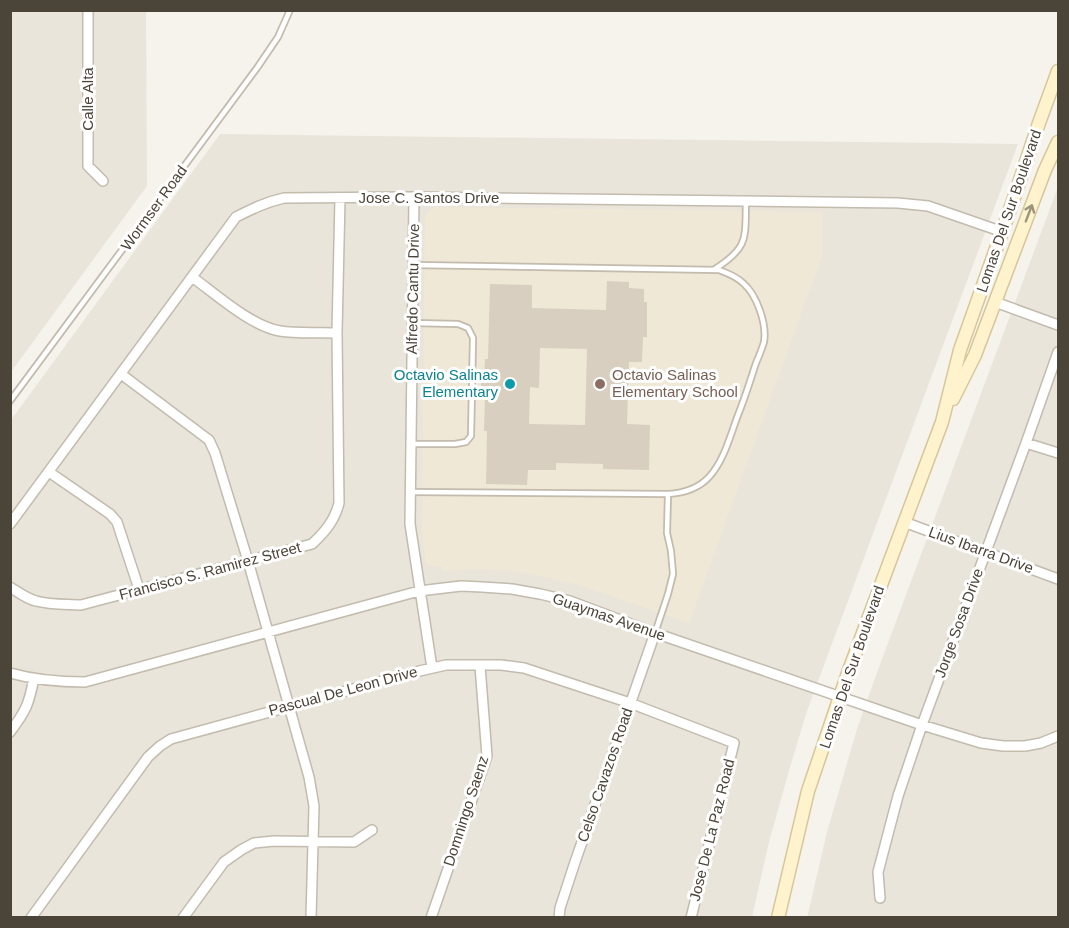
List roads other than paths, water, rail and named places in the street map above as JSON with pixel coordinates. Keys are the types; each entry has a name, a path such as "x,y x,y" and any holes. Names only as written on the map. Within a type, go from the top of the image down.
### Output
{"main road":[{"name":"Lomas Del Sur Boulevard","path":"942,422 960,350 1003,232 1038,123 1059,71"},
{"name":"Lomas Del Sur Boulevard","path":"778,918 808,792 840,696 942,422 975,355 1045,170 1059,142"},
{"path":"975,355 975,332 1009,244 1008,236 1003,232"}],"street":[{"name":"Calle Alta","path":"88,10 88,166 103,181"},
{"name":"Jose C. Santos Drive","path":"10,524 236,217 269,201 284,198 414,197 898,203 928,206 1003,232"},
{"name":"Alfredo Cantu Drive","path":"414,197 410,525 432,668"},
{"name":"Francisco S. Ramirez Street","path":"10,587 35,601 81,604 312,544 325,531 337,513 339,503 337,333 340,198"},
{"path":"192,277 264,326 283,332 337,333"},
{"path":"995,302 1059,325"},
{"name":"Jorge Sosa Drive","path":"880,898 878,872 898,796 1059,352"},
{"path":"121,374 209,440 248,561 309,777 314,806 311,918"},
{"path":"1026,443 1059,453"},
{"path":"49,472 110,514 117,522 139,590"},
{"name":"Lius Ibarra Drive","path":"904,522 1059,579"},
{"name":"Guaymas Avenue","path":"10,673 63,682 85,682 419,591 461,586 482,587 512,589 570,601 655,633 922,725 981,743 1025,746 1059,736"},
{"name":"Celso Cavazos Road","path":"559,918 575,862 655,633"},
{"name":"Pascual De Leon Drive","path":"31,918 130,780 148,757 171,739 432,668 446,665 501,665 524,668 630,703 734,743"},
{"name":"Domningo Saenz","path":"431,918 487,756 480,666"},
{"path":"10,732 23,715 29,702 34,678"},
{"name":"Jose De La Paz Road","path":"691,918 734,743"},
{"path":"183,918 224,862 254,843 354,842 372,830"}],"lane":[{"name":"Wormser Road","path":"10,401 257,68 278,37 291,10"},
{"path":"713,270 735,255 743,243 746,201"},
{"path":"411,492 668,494 683,493 695,488 708,479 718,466 764,342 762,317 752,293 733,276 719,270 413,265"},
{"path":"411,444 455,444 466,442 471,436 473,338 468,328 458,324 413,323"},
{"path":"655,633 673,574 668,533 668,494"}],"place":[{"name":"Octavio Salinas Elementary","path":"510,384"},
{"name":"Octavio Salinas Elementary School","path":"600,384"}]}
